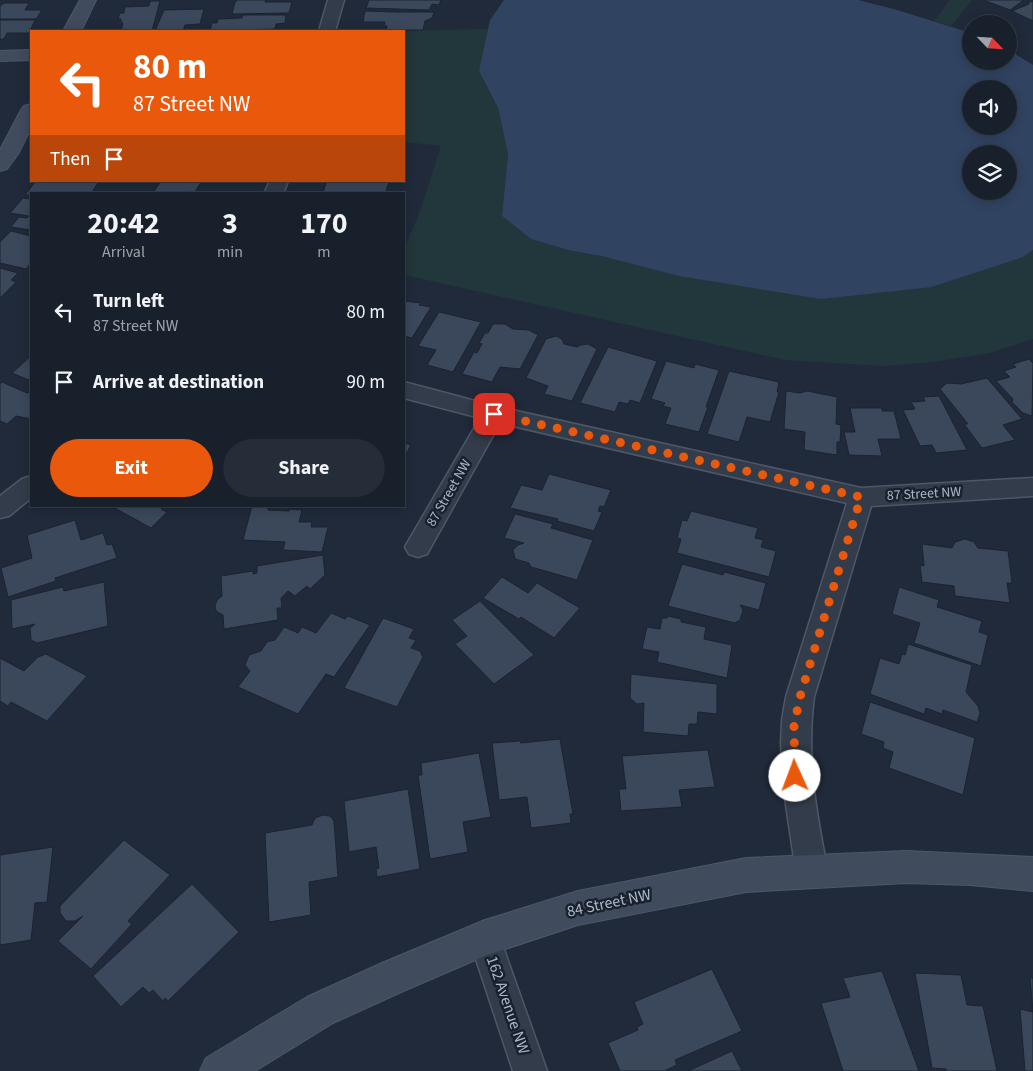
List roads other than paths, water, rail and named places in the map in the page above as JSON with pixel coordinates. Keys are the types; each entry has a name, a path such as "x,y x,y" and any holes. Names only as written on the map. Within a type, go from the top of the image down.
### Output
{"street":[{"path":"73,30 88,0"},
{"path":"327,30 336,0"},
{"path":"0,56 30,55"},
{"path":"0,165 8,154 30,112"},
{"name":"87 Street NW","path":"405,390 494,414 861,497 1033,487"},
{"name":"87 Street NW","path":"418,546 494,414"},
{"path":"0,509 30,487"},
{"path":"812,872 795,776 794,726 800,697 861,497"},
{"name":"84 Street NW","path":"219,1071 320,1010 485,938 578,908 746,875 906,867 970,869 1033,874"},
{"name":"162 Avenue NW","path":"485,938 530,1071"}],"water":[{"path":"504,0 858,0 962,30 962,70 1018,70 1018,56 1033,65 1033,250 1023,257 932,287 821,299 679,276 606,257 568,250 531,239 502,216 508,154 498,108 479,71 490,20"}]}
